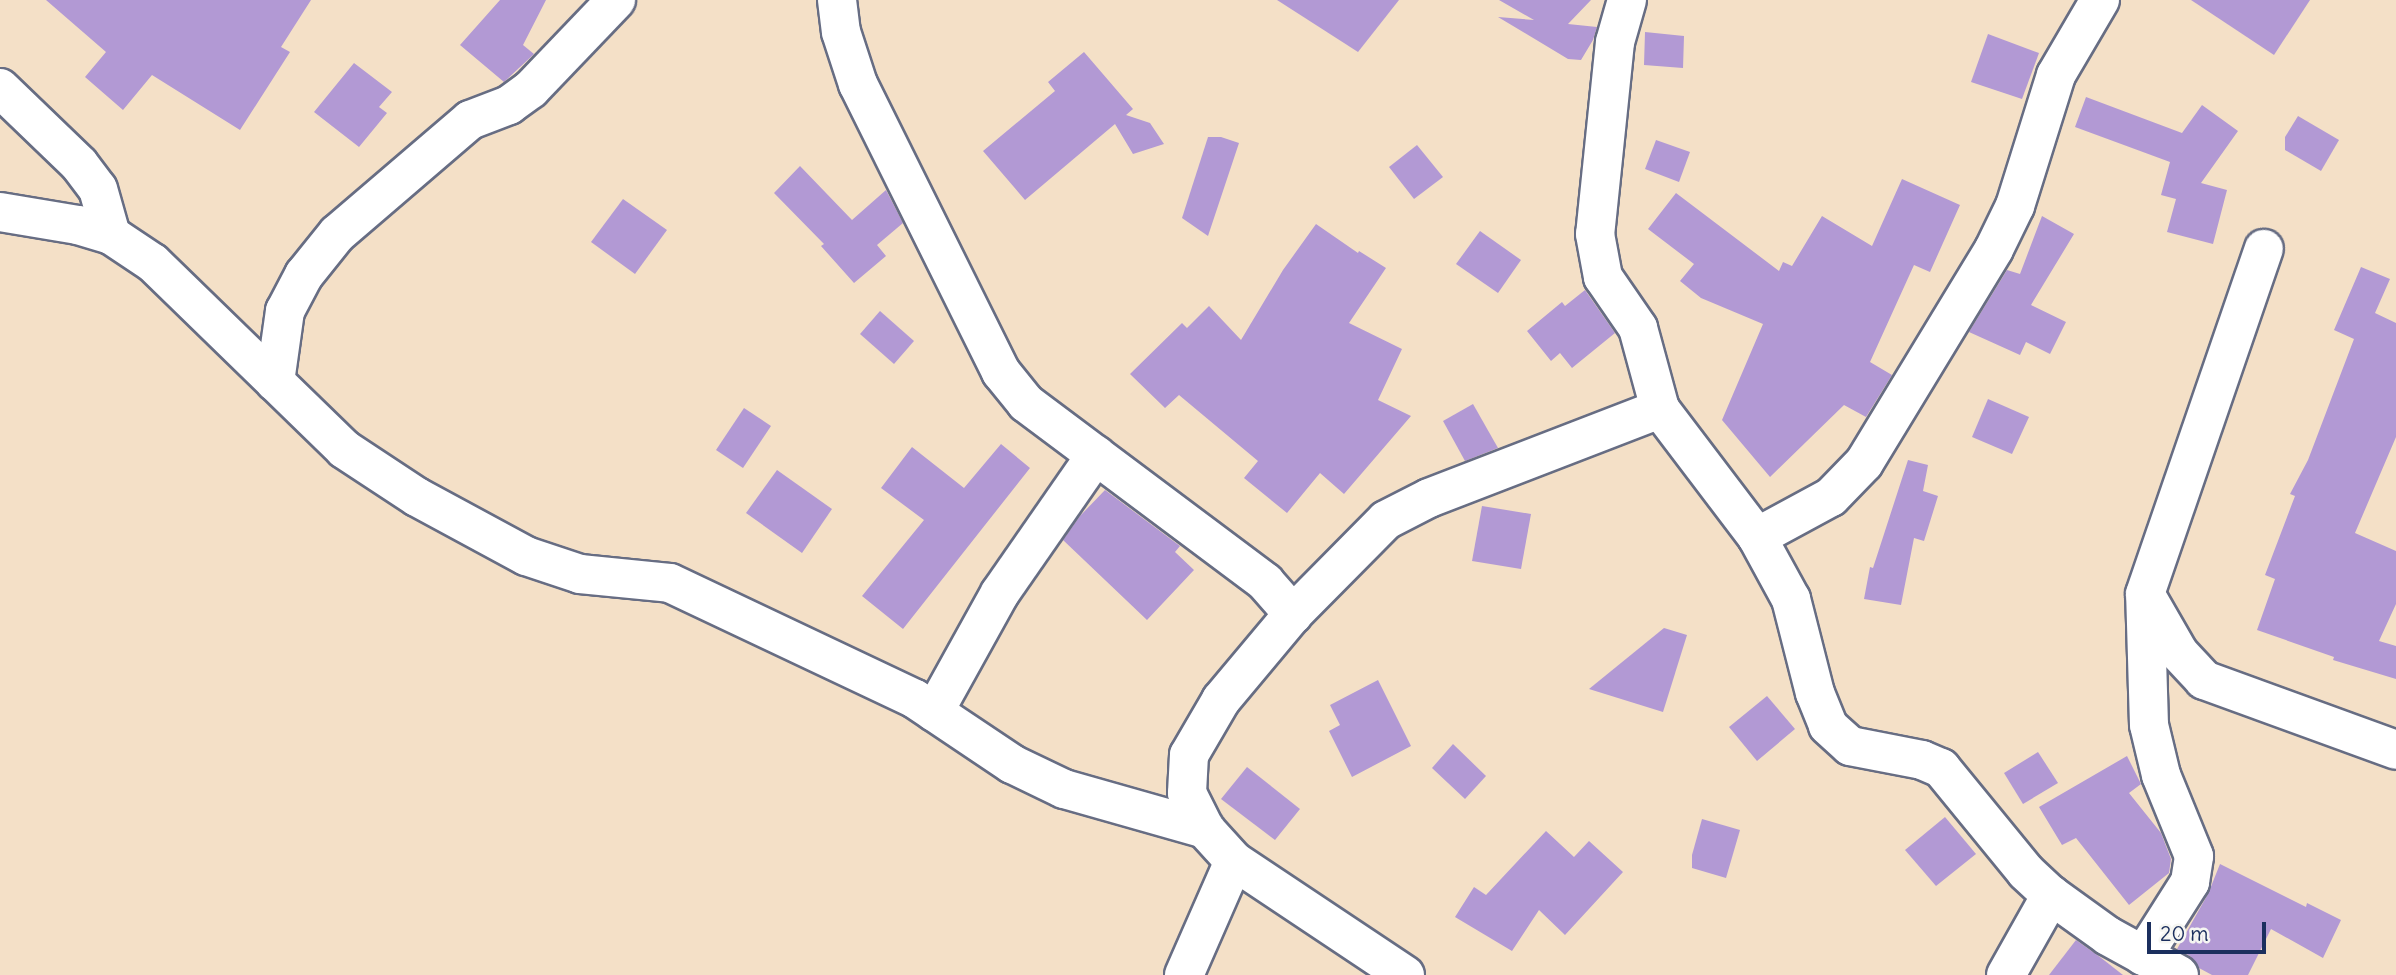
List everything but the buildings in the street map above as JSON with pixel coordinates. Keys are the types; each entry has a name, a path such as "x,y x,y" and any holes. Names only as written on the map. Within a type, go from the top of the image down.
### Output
{"street":[{"path":"275,382 285,311 304,275 337,234 470,120 509,105 531,89 616,0"},
{"path":"836,0 841,32 858,84 1001,372 1026,403 1265,582 1293,614"},
{"path":"1627,0 1615,42 1595,234 1603,277 1638,328 1660,409 1757,537 1791,599 1815,693 1828,726 1850,746 1922,760 1941,768 2026,872 2051,895 2108,936 2179,975"},
{"path":"1757,537 1831,497 1864,463 1994,248 2015,206 2056,75 2100,0"},
{"path":"0,88 79,164 98,189 111,235"},
{"path":"0,212 78,225 111,235 153,263 344,449 417,497 526,556 580,575 670,583 915,699 1012,764 1064,789 1205,830"},
{"path":"2143,956 2190,882 2194,856 2161,775 2148,726 2145,594 2264,249"},
{"path":"1405,975 1234,860 1205,830 1187,793 1189,755 1221,700 1293,614 1386,520 1429,498 1660,409"},
{"path":"934,712 1000,593 1096,455"},
{"path":"2145,594 2179,653 2204,680 2396,750"},
{"path":"1184,975 1234,860"},
{"path":"2006,975 2051,895"}]}
